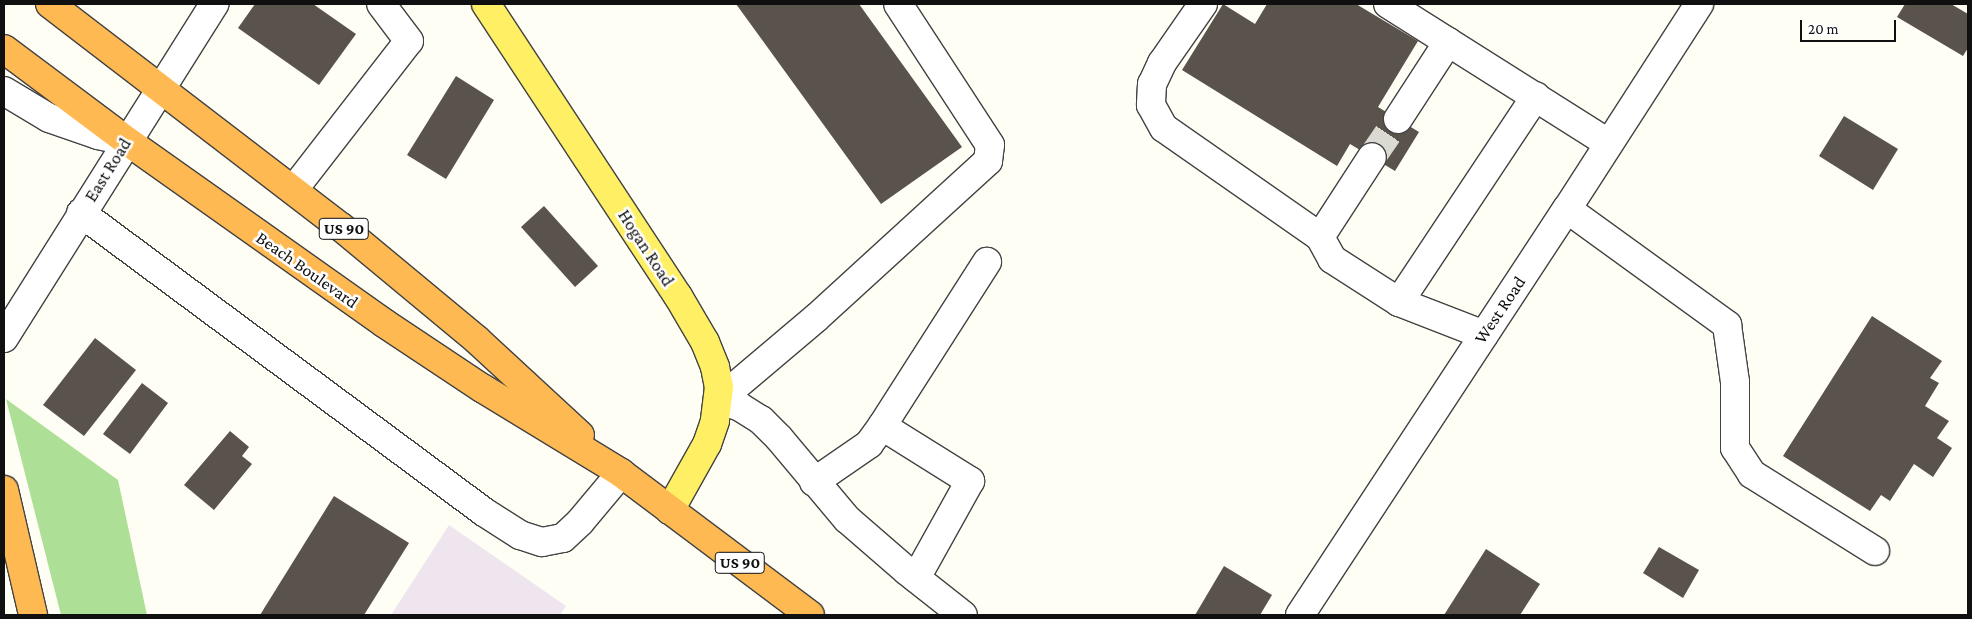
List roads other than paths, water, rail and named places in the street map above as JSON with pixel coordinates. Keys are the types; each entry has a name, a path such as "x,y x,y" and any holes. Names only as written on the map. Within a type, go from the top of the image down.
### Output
{"highway":[{"name":"Beach Boulevard","path":"50,4 294,189 477,340 621,474"},
{"name":"Beach Boulevard","path":"4,49 126,141 384,324 482,388 621,474 670,510 799,612"},
{"path":"5,496 33,615"}],"main road":[{"name":"Hogan Road","path":"486,4 695,325 715,367 719,400 716,421 707,444 670,510"}],"street":[{"name":"East Road","path":"4,338 126,141 214,4"},
{"path":"294,189 409,41 381,4"},
{"path":"719,400 816,318 988,161 990,145 898,4"},
{"path":"1203,4 1162,63 1152,84 1151,105 1164,128 1320,238 1332,259 1399,302 1484,335"},
{"path":"1388,4 1608,143"},
{"name":"West Road","path":"1300,615 1567,209 1699,4"},
{"path":"1398,119 1448,42"},
{"path":"4,91 49,118 98,135 126,141"},
{"path":"1399,302 1536,96"},
{"path":"1320,238 1372,157"},
{"path":"1567,209 1727,325 1735,382 1735,448 1748,468 1752,474 1875,551"},
{"path":"81,213 484,512 520,536 542,542 563,538 580,522 621,474"},
{"path":"814,482 870,444 987,262"},
{"path":"719,400 740,407 761,420 847,519 916,578 964,615"},
{"path":"882,426 970,481 916,578"}],"tunnel":[{"path":"1372,157 1398,119"}]}
